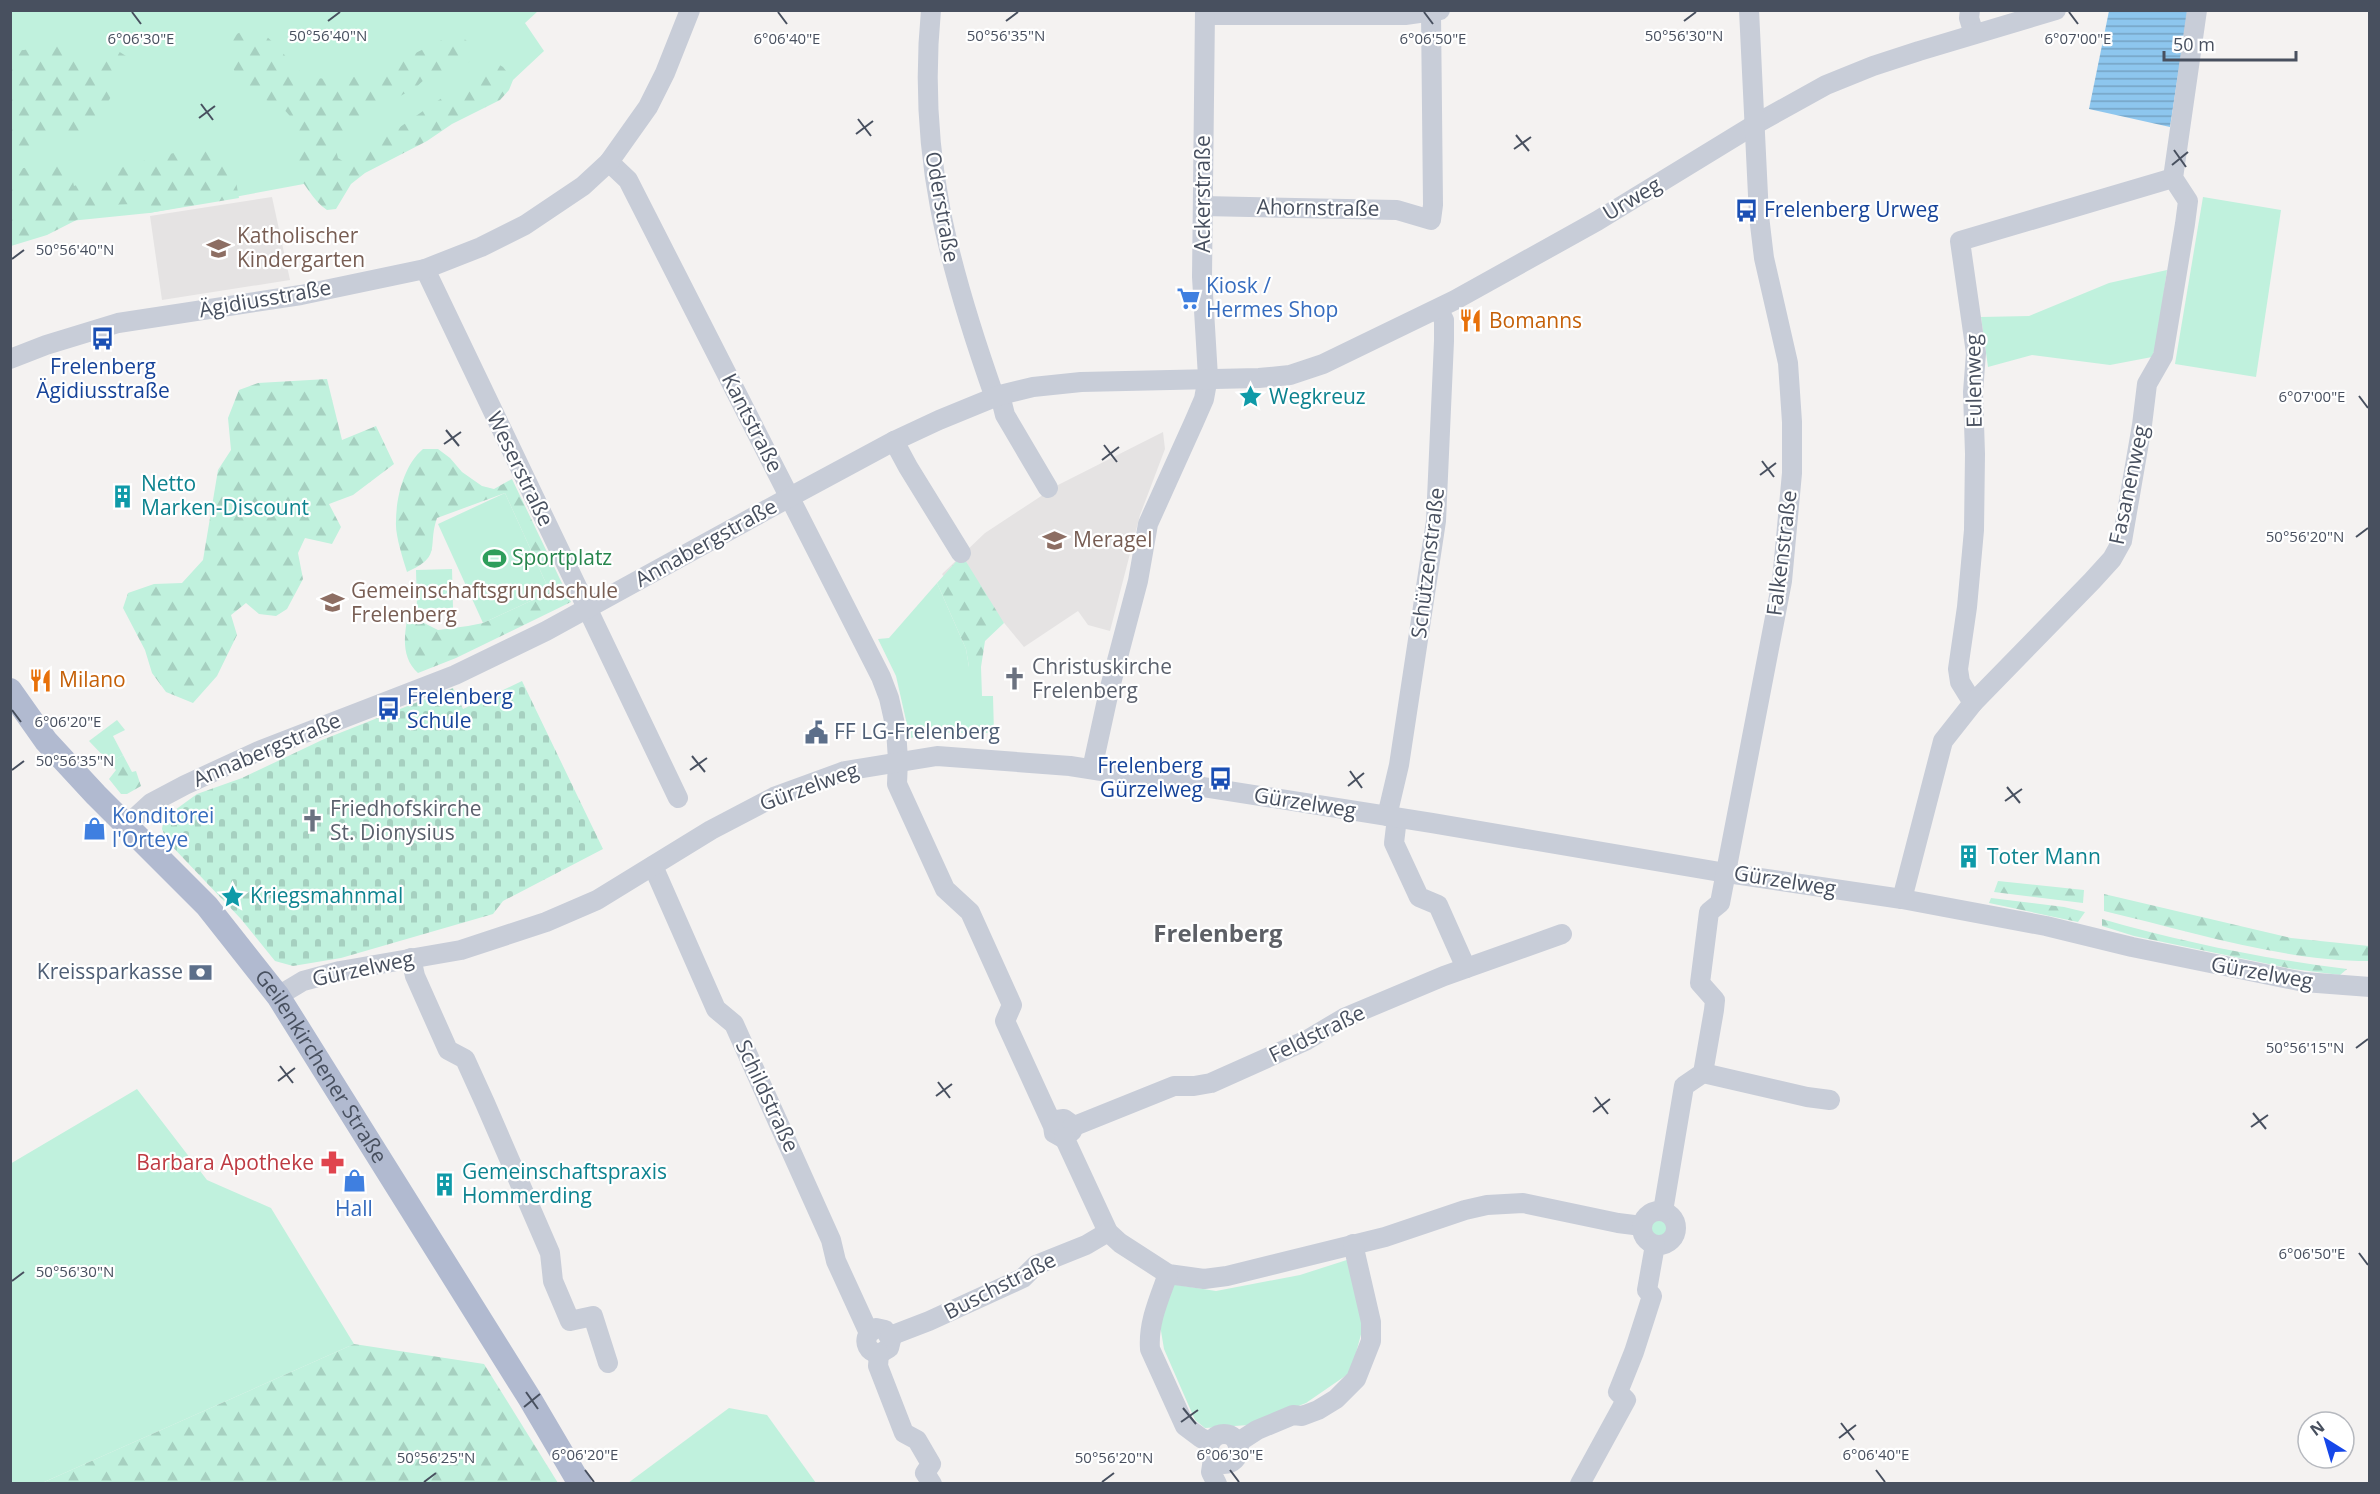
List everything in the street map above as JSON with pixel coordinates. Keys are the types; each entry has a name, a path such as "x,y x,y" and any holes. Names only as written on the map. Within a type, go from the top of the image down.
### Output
{"main road":[{"name":"Geilenkirchener Straße","path":"10,690 46,741 207,906 278,996 530,1399 580,1484"}],"street":[{"name":"Ägidiusstraße","path":"10,359 46,345 118,323 301,295 425,269 481,247 525,225 583,186 609,162 648,107 665,73 690,10"},
{"name":"Oderstraße","path":"931,10 927,56 928,110 936,192 959,291 1005,415 1048,488"},
{"name":"Falkenstraße","path":"1726,873 1782,582 1792,473 1792,422 1788,363 1764,258 1759,216 1749,10"},
{"path":"1970,10 1969,18 1974,34"},
{"name":"Urweg","path":"1208,377 1259,378 1290,375 1323,364 1438,309 1597,221 1754,125 1826,85 1873,66 2056,10"},
{"path":"2174,178 2197,10"},
{"path":"1205,13 1405,15 1436,12"},
{"name":"Ahornstraße","path":"1203,206 1397,210 1431,220 1436,12"},
{"name":"Ackerstraße","path":"1092,769 1108,691 1138,580 1148,524 1198,414 1204,399 1208,377 1202,277 1205,13"},
{"name":"Kantstraße","path":"609,162 628,180 881,677 889,698 896,729 897,784 945,889 970,912 984,941 1012,1005 1005,1021 1060,1128"},
{"name":"Fasanenweg","path":"1902,899 1943,741 1973,703 2112,559 2122,541 2142,425 2146,384 2163,356 2184,236 2188,201 2174,178"},
{"name":"Eulenweg","path":"1973,703 1960,682 1958,669 1967,607 1974,530 1973,392 1976,354 1960,241 2174,178"},
{"name":"Weserstraße","path":"425,269 678,798"},
{"name":"Schützenstraße","path":"1438,309 1444,320 1444,340 1436,521 1392,817 1394,843 1419,897 1438,904 1466,968"},
{"name":"Annabergstraße","path":"127,825 151,803 184,785 261,750 455,675 588,609 894,441 939,420 997,396 1033,387 1081,382 1184,380 1208,377"},
{"path":"894,441 961,553"},
{"name":"Gürzelweg","path":"278,996 303,981 340,971 460,950 546,922 597,900 711,830 774,797 845,771 898,760 937,756 1019,761 1092,769 1726,873 1902,899 2046,926 2132,947 2304,982 2370,987"},
{"name":"Schildstraße","path":"653,866 716,1009 734,1024 831,1240 836,1261 869,1333 867,1347 870,1351 879,1354 878,1366 904,1433 916,1440 931,1464 925,1473 932,1484"},
{"path":"1663,1211 1684,1086 1703,1073 1715,1000 1700,983 1710,912 1720,903 1726,873"},
{"name":"Feldstraße","path":"1060,1128 1174,1086 1211,1083 1307,1040 1344,1018 1466,968 1562,934"},
{"path":"411,958 415,976 448,1050 465,1059 496,1129 550,1253 553,1281 570,1321 593,1316 608,1363"},
{"path":"1703,1073 1807,1097 1830,1100"},
{"path":"1060,1128 1108,1232 1138,1257 1168,1274 1204,1279 1227,1276 1353,1244 1487,1205 1523,1203 1642,1226"},
{"path":"1663,1211 1674,1219 1676,1232 1668,1243 1655,1245 1645,1238 1642,1226 1649,1214 1663,1211"},
{"name":"Buschstraße","path":"890,1336 929,1322 1023,1278 1036,1265 1086,1245 1108,1232"},
{"path":"1217,1484 1211,1472 1212,1450 1218,1435 1223,1434 1234,1438 1237,1443 1257,1430 1293,1415 1302,1416 1318,1410 1336,1399 1356,1379 1371,1341 1371,1322 1353,1244"},
{"path":"1580,1484 1626,1400 1618,1392 1652,1296 1647,1290 1655,1245"},
{"path":"1168,1274 1152,1321 1149,1336 1150,1349 1185,1426 1212,1450"},
{"path":"869,1333 880,1328 890,1336 889,1348 879,1354"}],"shaded area":[{"name":"Katholischer Kindergarten","path":"272,197 290,280 162,300 150,216"},
{"name":"Meragel","path":"1163,432 1165,449 1140,515 1110,631 1088,625 1078,611 1024,647 991,607 973,618 942,574 985,533 1058,485"}],"green space":[{"path":"11,11 538,11 525,23 544,51 513,80 336,178 149,213 11,227"},
{"path":"252,28 263,33 307,78 340,79 373,74 450,36 459,34 469,43 473,53 469,62 453,70 426,78 414,89 384,104 336,150 338,158 344,162 364,151 458,87 498,64 513,80 509,90 500,100 365,173 351,184 336,209 327,210 313,197 292,168 297,135 289,115 280,107 250,90 231,65 228,51 230,41 236,35"},
{"path":"65,40 79,47 84,62 92,65 105,53 115,49 126,56 121,78 102,111 77,137 53,127 49,139 30,150 10,145 11,51"},
{"path":"208,146 219,146 232,160 239,198 149,213 133,204 106,205 47,235 11,246 11,170 68,161 74,186 140,162"},
{"path":"2203,197 2281,210 2256,377 2175,364"},
{"path":"2167,270 2157,343 2152,357 2110,365 2032,355 1988,367 1981,317 2029,316 2109,283"},
{"path":"327,379 342,440 376,426 394,464 353,495 329,504 341,527 332,544 305,538 298,553 303,579 287,609 276,616 259,614 246,603 231,615 237,635 217,676 193,703 166,692 152,673 145,650 123,608 128,593 154,584 182,583 203,560 218,470 231,450 228,418 239,390 258,383"},
{"path":"423,449 438,449 450,458 462,472 482,486 494,489 512,479 571,602 456,658 418,673 406,653 405,630 408,615 438,630 468,626 483,623 550,592 505,493 437,518 430,556 407,572 397,533 398,502 406,473"},
{"name":"Sportplatz","path":"505,493 550,592 483,623 438,524"},
{"path":"962,555 1004,623 985,641 981,667 969,667 966,649 937,583"},
{"path":"452,569 453,608 417,609 416,570"},
{"path":"937,583 966,649 969,667 981,667 982,696 993,696 994,733 942,733 910,738 896,676 878,639 889,638"},
{"path":"522,681 603,849 503,901 493,914 341,958 293,966 275,961 241,919 167,841 162,829 164,818 197,794 242,778 322,740 453,688 463,709"},
{"path":"117,720 125,730 113,736 123,755 110,763 89,741"},
{"path":"123,755 132,772 136,771 141,786 127,794 121,794 109,779 116,770 110,763"},
{"path":"1998,881 2084,890 2083,903 1994,892"},
{"path":"2104,894 2291,938 2369,946 2369,961 2303,956 2202,936 2104,911"},
{"path":"1991,898 2064,907 2085,912 2078,922 1989,903"},
{"path":"2102,919 2224,949 2347,969 2340,975 2293,969 2134,936 2102,926"},
{"path":"137,1089 207,1180 271,1208 354,1344 42,1483 11,1483 10,1164"},
{"path":"1658,1218 1665,1221 1668,1228 1665,1235 1658,1238 1651,1235 1648,1228 1651,1221"},
{"path":"1353,1258 1364,1323 1351,1372 1306,1403 1249,1425 1205,1428 1195,1420 1164,1349 1159,1319 1171,1284 1216,1291 1300,1275"},
{"path":"354,1344 484,1364 558,1483 42,1483"},
{"path":"729,1408 767,1415 816,1483 628,1483"}],"water":[{"path":"2109,11 2188,11 2170,127 2089,109"}],"place":[{"name":"Frelenberg Urweg","path":"1746,210"},
{"name":"Katholischer Kindergarten","path":"219,248"},
{"name":"Kiosk / Hermes Shop","path":"1188,298"},
{"name":"Bomanns","path":"1471,321"},
{"name":"Frelenberg Ägidiusstraße","path":"103,339"},
{"name":"Wegkreuz","path":"1251,397"},
{"name":"Netto Marken-Discount","path":"123,496"},
{"name":"Meragel","path":"1055,540"},
{"name":"Sportplatz","path":"494,558"},
{"name":"Gemeinschaftsgrundschule Frelenberg","path":"333,603"},
{"name":"Christuskirche Frelenberg","path":"1014,679"},
{"name":"Milano","path":"41,680"},
{"name":"Frelenberg Schule","path":"389,709"},
{"name":"FF LG-Frelenberg","path":"816,732"},
{"name":"Frelenberg Gürzelweg","path":"1221,778"},
{"name":"Friedhofskirche St. Dionysius","path":"312,821"},
{"name":"Konditorei l'Orteye","path":"94,828"},
{"name":"Toter Mann","path":"1969,857"},
{"name":"Kriegsmahnmal","path":"232,896"},
{"name":"Kreissparkasse","path":"201,972"},
{"name":"Barbara Apotheke","path":"332,1163"},
{"name":"Hall","path":"354,1181"},
{"name":"Gemeinschaftspraxis Hommerding","path":"444,1184"}],"district":[{"name":"Frelenberg","path":"1218,934"}]}
